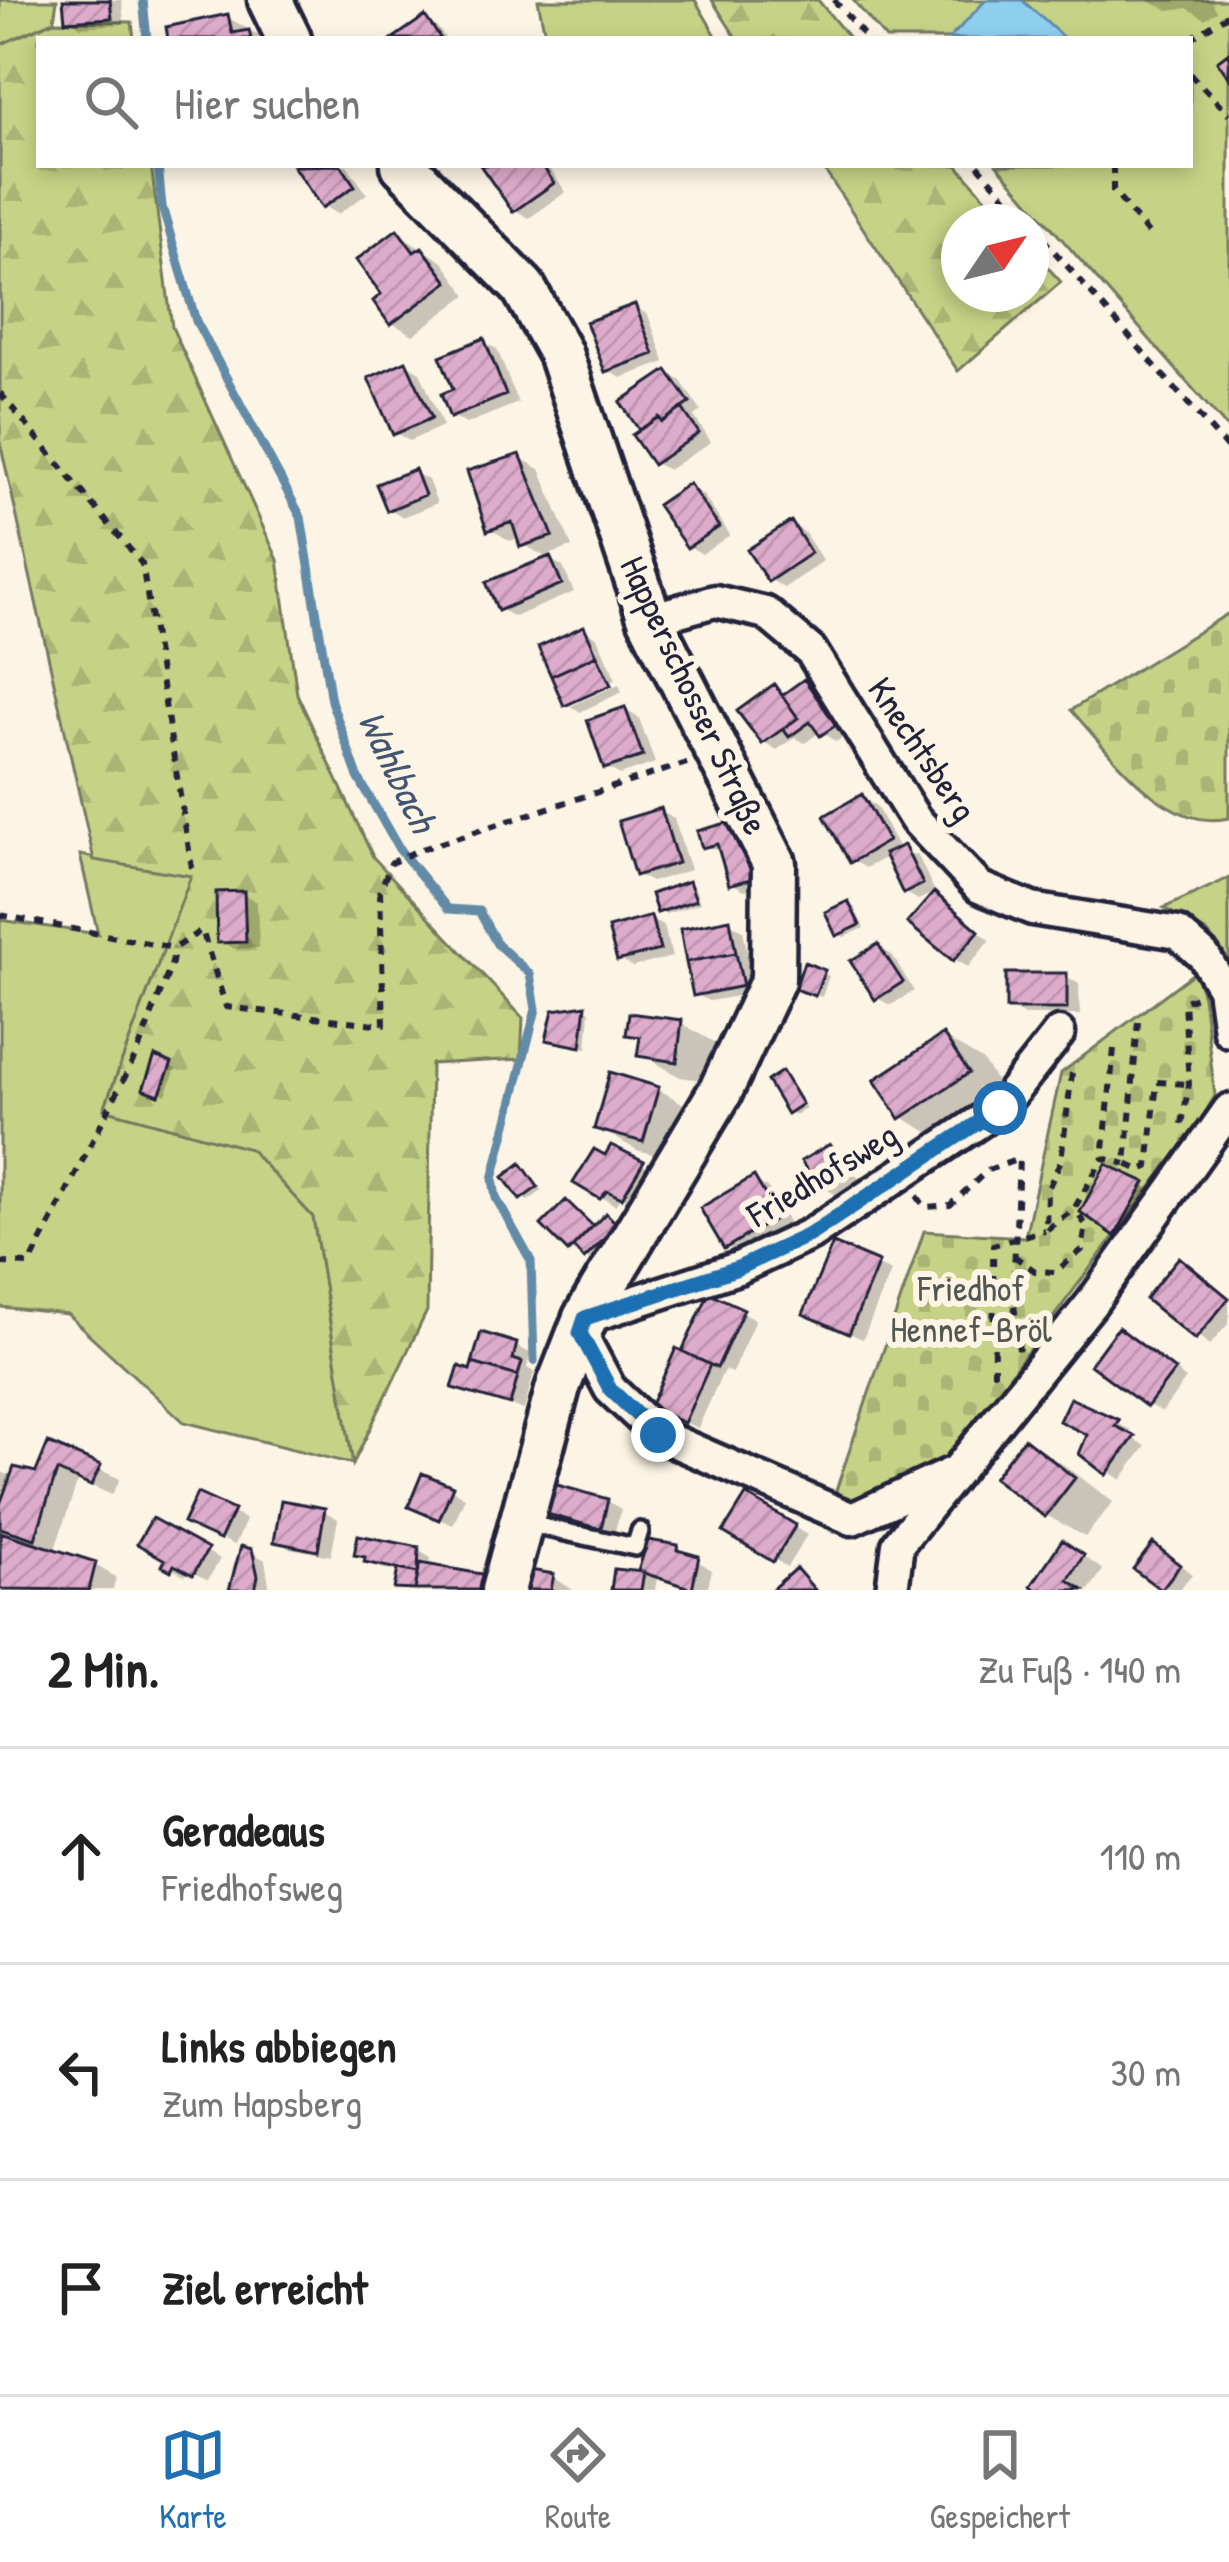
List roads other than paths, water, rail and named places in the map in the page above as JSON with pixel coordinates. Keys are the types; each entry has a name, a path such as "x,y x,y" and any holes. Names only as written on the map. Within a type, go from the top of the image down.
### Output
{"street":[{"path":"270,0 288,36"},
{"name":"Happerschosser Straße","path":"406,168 523,287 560,352 650,619 775,862 773,980 720,1092 582,1325 558,1388 503,1590"},
{"name":"Knechtsberg","path":"650,619 715,601 766,613 811,651 915,819 979,887 1032,909 1178,933 1204,956 1223,988 1229,1031"},
{"name":"Friedhofsweg","path":"582,1325 738,1268 811,1234 1000,1108 1059,1034"},
{"path":"892,1590 898,1544 1091,1304 1229,1110"},
{"path":"582,1325 610,1389 658,1435 852,1519 955,1472"}],"lane":[{"path":"521,1522 635,1547 640,1531"}],"water":[{"path":"986,0 1022,0 1062,36 952,36"}],"waterway":[{"name":"Wahlbach","path":"143,0 147,36"},
{"name":"Wahlbach","path":"158,168 162,207 196,321 301,517 331,701 358,777 399,849 448,909 479,911 497,944 530,974 536,1009 493,1179 496,1198 531,1261 534,1361"}],"park label":[{"name":"Friedhof Hennef-Bröl","path":"971,1308"}]}
